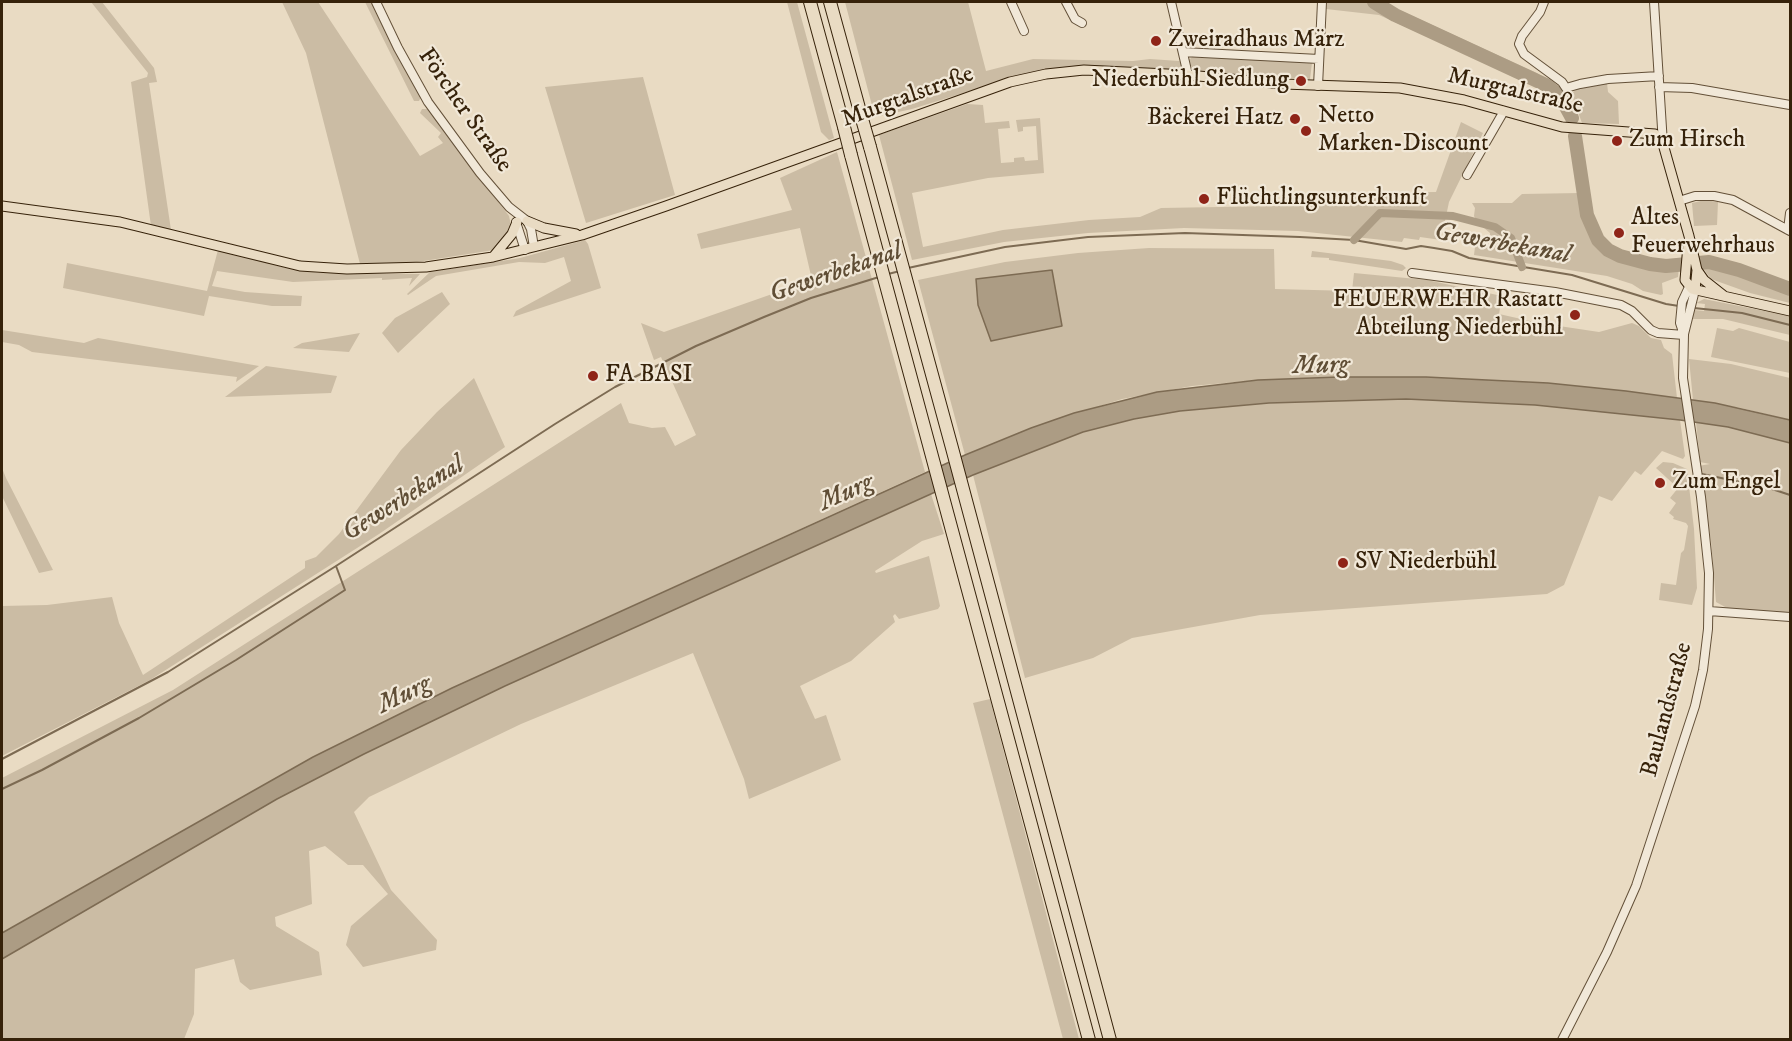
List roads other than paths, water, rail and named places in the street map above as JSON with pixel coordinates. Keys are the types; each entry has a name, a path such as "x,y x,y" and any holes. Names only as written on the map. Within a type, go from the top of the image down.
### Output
{"highway":[{"path":"810,2 1089,1040"},
{"path":"830,2 1110,1040"}],"main road":[{"name":"Murgtalstraße","path":"2,206 120,222 300,266 381,269 426,267 530,249 582,235 1010,82 1046,74 1084,70 1188,75 1283,84 1381,86 1416,90 1440,94 1562,128 1651,133 1658,136 1663,144"},
{"path":"1663,144 1679,201"},
{"name":"Baulandstraße","path":"1679,201 1689,236 1692,289"},
{"path":"527,221 553,230 582,235"},
{"path":"493,256 512,234 516,222"},
{"path":"1692,264 1704,280 1725,297"},
{"name":"Baulandstraße","path":"1692,264 1685,270 1685,280 1692,289"},
{"path":"1692,289 1791,311"}],"street":[{"name":"Förcher Straße","path":"376,2 428,102 480,173 509,207 527,221"},
{"path":"1011,2 1024,31"},
{"path":"1066,2 1075,19 1082,23"},
{"path":"1171,2 1188,75"},
{"path":"1318,86 1322,2"},
{"path":"1544,2 1519,44 1524,54 1562,82 1566,88 1608,79 1659,76"},
{"path":"1654,2 1663,144"},
{"path":"1183,52 1319,59"},
{"path":"1659,87 1692,88 1791,105"},
{"path":"1467,175 1504,111"},
{"path":"1679,201 1695,196 1714,196 1732,200 1789,230 1791,213"},
{"name":"Förcher Straße","path":"509,207 530,249"},
{"path":"527,221 531,229 530,249"},
{"path":"1412,273 1555,292 1621,305 1632,311 1651,330 1658,333 1684,335"},
{"name":"Baulandstraße","path":"1684,335 1680,313 1682,302 1692,289"},
{"name":"Baulandstraße","path":"1562,1040 1607,952 1639,877 1695,706 1704,670 1709,611 1707,553 1682,364 1684,335 1692,304 1692,289"},
{"path":"1709,611 1791,617"}],"waterway":[{"path":"1374,2 1395,15 1546,85 1560,96 1572,118"},
{"path":"1575,136 1587,215 1598,240 1608,250 1620,256 1666,266 1709,262 1739,270 1790,289"},
{"path":"1354,240 1380,213 1453,216 1495,227 1511,238 1522,267"},
{"name":"Gewerbekanal","path":"908,268 1005,247 1088,237 1185,233 1300,237 1354,240 1406,249 1421,246 1452,251 1469,258 1572,275 1679,306"},
{"name":"Gewerbekanal","path":"888,274 900,271"},
{"name":"Gewerbekanal","path":"2,759 168,672 615,387 696,346 764,317 811,298 879,277"},
{"name":"Gewerbekanal","path":"1694,308 1742,313 1790,325"},
{"path":"1702,474 1769,488 1790,495"},
{"path":"2,789 139,718 236,660 345,590 336,566"}],"place":[{"name":"Zweiradhaus März","path":"1156,41"},
{"name":"Niederbühl Siedlung","path":"1301,81"},
{"name":"Bäckerei Hatz","path":"1295,119"},
{"name":"Netto Marken-Discount","path":"1306,131"},
{"name":"Zum Hirsch","path":"1617,141"},
{"name":"Flüchtlingsunterkunft","path":"1204,199"},
{"name":"Altes Feuerwehrhaus","path":"1619,233"},
{"name":"FEUERWEHR Rastatt Abteilung Niederbühl","path":"1575,315"},
{"name":"FA BASI","path":"593,376"},
{"name":"Zum Engel","path":"1660,483"},
{"name":"SV Niederbühl","path":"1343,563"}],"water label":[{"name":"Murg","path":"1321,367"},
{"name":"Murg","path":"847,494"},
{"name":"Murg","path":"405,696"}]}
